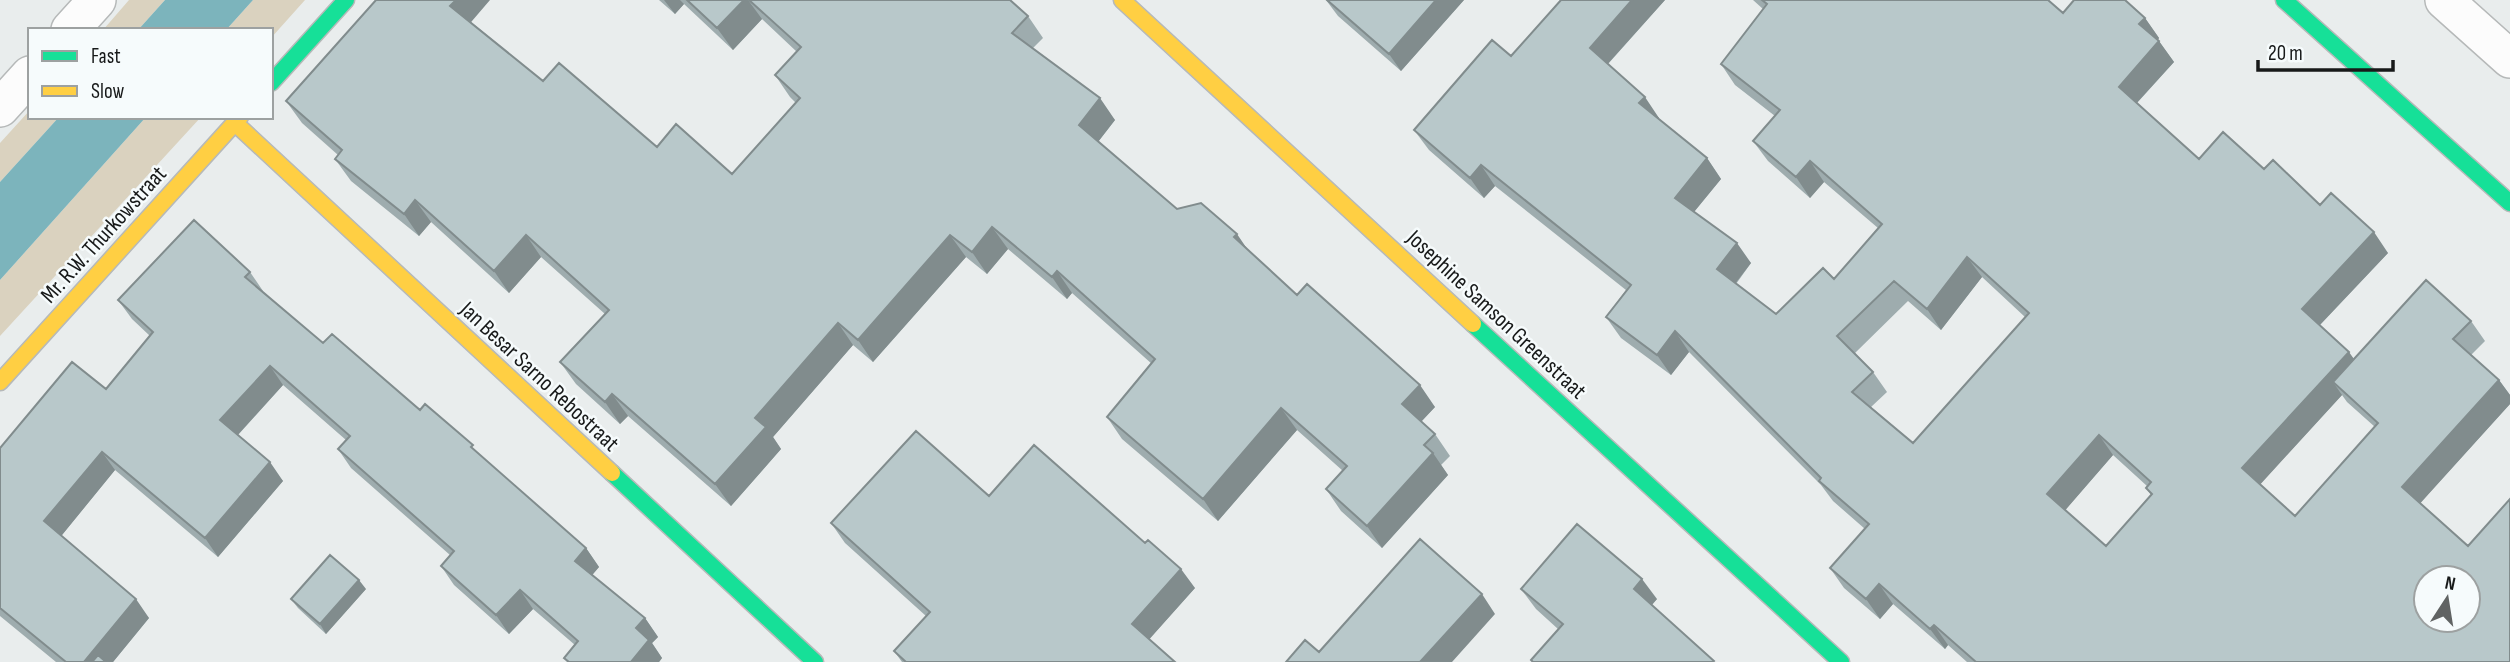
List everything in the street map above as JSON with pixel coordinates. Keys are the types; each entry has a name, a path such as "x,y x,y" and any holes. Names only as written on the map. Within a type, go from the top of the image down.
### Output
{"street":[{"path":"273,81 346,0"},
{"name":"Josephine Samson Greenstraat","path":"1122,0 1841,662"},
{"path":"2284,0 2510,203"},
{"path":"2444,0 2510,59"},
{"path":"72,28 95,1"},
{"path":"0,108 28,77"},
{"name":"Mr. R.W. Thurkowstraat","path":"0,382 238,120"},
{"name":"Jan Besar Sarno Rebostraat","path":"238,120 814,662"}],"shaded area":[{"path":"129,0 165,0 140,28 105,28"},
{"path":"253,0 305,0 273,36 273,28 228,28"},
{"path":"28,112 28,119 57,119 0,182 0,143"},
{"path":"144,119 199,119 0,336 0,280"}],"water":[{"path":"165,0 253,0 228,28 140,28"},
{"path":"57,119 144,119 0,280 0,182"}],"building":[{"path":"376,0 456,0 450,6 543,81 559,63 657,147 676,124 732,174 800,98 775,75 801,47 749,0 1010,0 1028,16 1012,33 1100,98 1079,125 1177,209 1201,203 1237,234 1234,237 1297,295 1307,284 1420,385 1402,404 1435,434 1424,445 1433,453 1367,526 1326,489 1347,466 1281,408 1203,499 1107,417 1155,359 1057,271 1052,277 992,227 972,252 950,235 858,340 838,323 755,418 766,427 715,484 612,394 605,402 560,362 609,310 526,235 494,271 415,200 404,214 335,159 342,150 286,101"},
{"path":"687,0 744,0 717,28"},
{"path":"1327,0 1436,0 1389,54"},
{"path":"1561,0 1632,0 1590,48 1645,97 1639,103 1707,158 1675,198 1737,243 1717,269 1776,314 1823,268 1834,279 1882,224 1810,161 1796,177 1753,141 1780,110 1721,64 1767,4 1762,0 2048,0 2063,13 2074,0 2125,0 2145,18 2139,24 2159,41 2119,87 2199,159 2223,132 2264,169 2273,160 2320,205 2331,193 2374,232 2302,309 2349,352 2242,468 2295,516 2378,423 2333,382 2426,280 2471,321 2453,339 2499,380 2402,487 2468,546 2510,499 2510,662 1976,662 1934,625 1930,629 1879,584 1866,599 1830,568 1869,524 1819,481 1821,478 1675,331 1657,355 1606,317 1631,285 1481,165 1470,178 1414,130 1492,40 1511,56","holes":["1967,257 2029,313 1913,443 1852,392 1873,372 1837,336 1894,281 1927,309","2099,435 2151,482 2146,488 2152,494 2106,546 2047,494"]},
{"path":"194,220 250,272 245,277 323,343 332,334 420,410 425,404 586,548 575,561 645,618 636,628 649,640 631,662 569,662 564,658 578,641 520,590 496,615 441,566 454,551 338,449 350,436 270,366 220,420 270,462 205,538 102,452 44,521 136,599 84,662 66,662 0,608 0,448 72,362 106,389 153,332 118,300"},
{"path":"916,431 989,496 1034,445 1145,543 1148,540 1181,569 1132,624 1175,662 906,662 894,651 930,612 831,523"},
{"path":"1577,524 1642,579 1634,589 1713,662 1531,660 1563,624 1521,589"},
{"path":"1420,539 1482,594 1420,662 1286,662 1305,640 1319,652"},
{"path":"330,555 359,580 320,624 291,599"},
{"path":"98,655 106,662 92,662"}],"traffic: fast":[{"path":"273,81 346,0"},
{"path":"2284,0 2510,203"},
{"path":"1473,324 1841,662"},
{"path":"612,473 815,662"}],"traffic: slow":[{"path":"1122,0 1473,324"},
{"path":"0,382 238,119"},
{"path":"235,123 612,473"}]}
